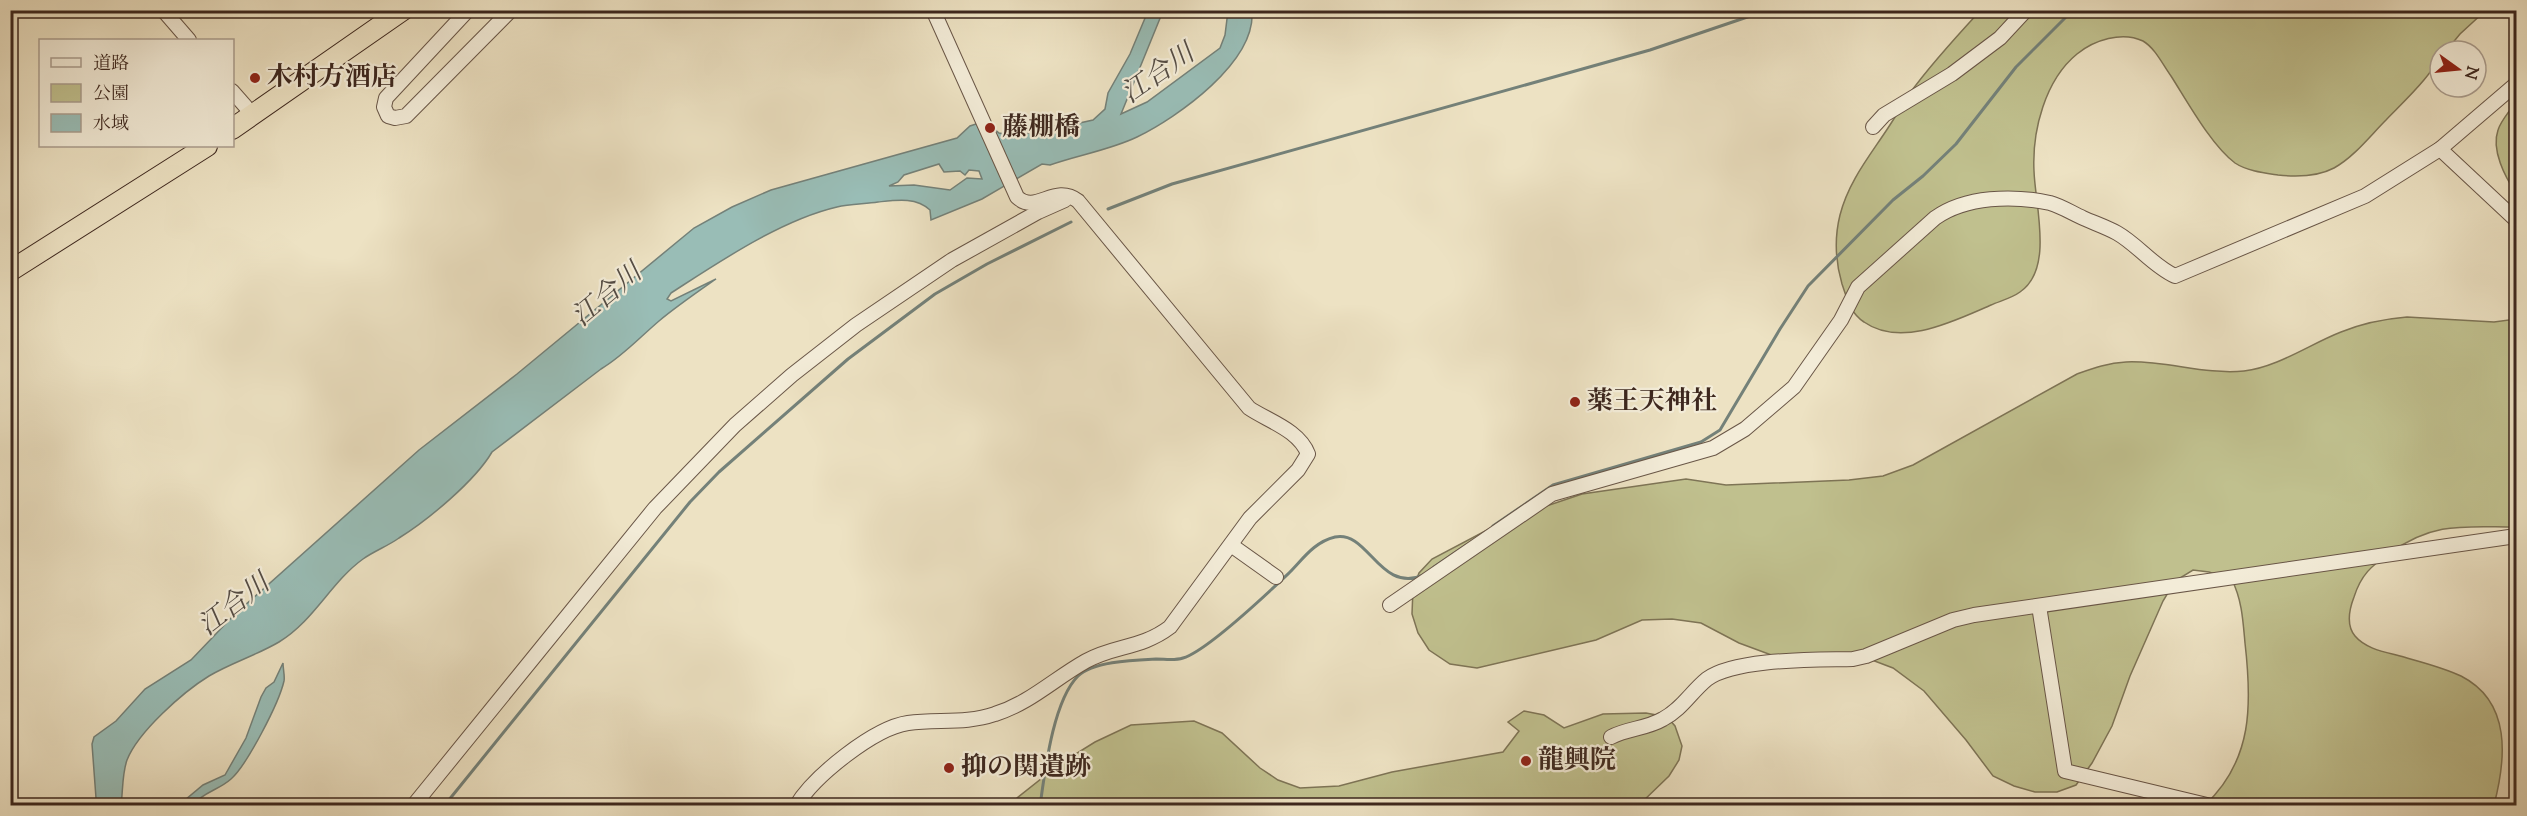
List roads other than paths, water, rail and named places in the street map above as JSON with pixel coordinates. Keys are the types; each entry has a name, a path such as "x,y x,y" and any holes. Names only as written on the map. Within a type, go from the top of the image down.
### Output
{"highway":[{"path":"234,128 387,17 403,10"},
{"path":"10,272 205,147"}],"street":[{"path":"163,10 188,39"},
{"path":"468,10 386,98 384,107 388,116 395,118 405,116 511,10"},
{"path":"796,806 809,787 821,775 882,732 909,723 969,721 1016,707 1041,693 1087,661 1155,639 1170,627 1250,518 1298,470 1308,454 1305,447 1285,428 1249,408 1073,197 1057,194 1030,204 1017,197 933,10"},
{"path":"1874,127 1884,115 1952,74 2000,38 2026,10"},
{"path":"1390,605 1552,494 1713,448 1744,429 1794,387 1841,320 1858,288 1935,218 1948,209 1973,201 2024,200 2051,203 2116,232 2145,254 2162,271 2175,276 2365,196 2440,149 2517,84"},
{"path":"234,93 253,115"},
{"path":"2440,149 2517,220"},
{"path":"413,806 655,508 735,425 792,375 856,325 933,273 1038,212 1073,197"},
{"path":"1611,737 1629,729 1649,727 1675,713 1708,678 1738,667 1792,661 1853,659 1866,656 1953,620 1974,615 2517,536"},
{"path":"1231,545 1276,577"},
{"path":"2039,606 2065,771 2211,806"}],"water":[{"path":"1148,11 1163,11 1121,114 1147,102 1220,48 1225,35 1228,11 1252,11 1250,30 1228,68 1192,102 1137,137 1050,165 1042,164 982,199 931,220 930,210 925,206 906,200 847,205 816,213 751,243 671,293 667,299 671,301 716,279 666,315 617,358 492,452 463,487 437,511 352,568 313,613 291,633 271,647 209,676 175,702 141,737 127,760 121,805 93,805 96,798 92,744 94,737 116,721 145,689 191,660 234,615 419,450 517,374 694,228 732,207 771,190 957,138 970,126 985,121 999,133 1010,135 1030,133 1049,126 1066,126 1093,120 1105,109 1108,93 1130,54","holes":["939,164 944,172 960,171 965,175 969,170 979,171 982,179 967,178 950,190 914,185 889,186 898,182 904,175"]},
{"path":"283,663 284,681 276,704 262,733 238,772 193,805 179,805 203,785 225,775 246,738 261,697 266,688 274,682"}],"waterway":[{"path":"1108,209 1172,184 1650,50 1768,10"},
{"path":"1790,10 1794,11"},
{"path":"1493,526 1553,485 1701,442 1720,430 1808,286 1893,200 1923,176 1956,144 2016,67 2073,10"},
{"path":"444,806 690,502 719,472 848,359 935,294 987,264 1071,222"},
{"path":"1040,806 1056,719 1069,687 1085,671 1115,662 1176,659 1194,653 1237,620 1315,547 1335,537 1347,537 1357,543 1396,576 1409,579 1424,575"},
{"path":"1434,567 1468,544"}],"place":[{"name":"木村方酒店","path":"255,78"},
{"name":"藤棚橋","path":"990,128"},
{"name":"薬王天神社","path":"1575,402"},
{"name":"龍興院","path":"1526,761"},
{"name":"抑の関遺跡","path":"949,768"}],"water label":[{"name":"江合川","path":"1159,75"},
{"name":"江合川","path":"608,296"},
{"name":"江合川","path":"235,606"}]}
